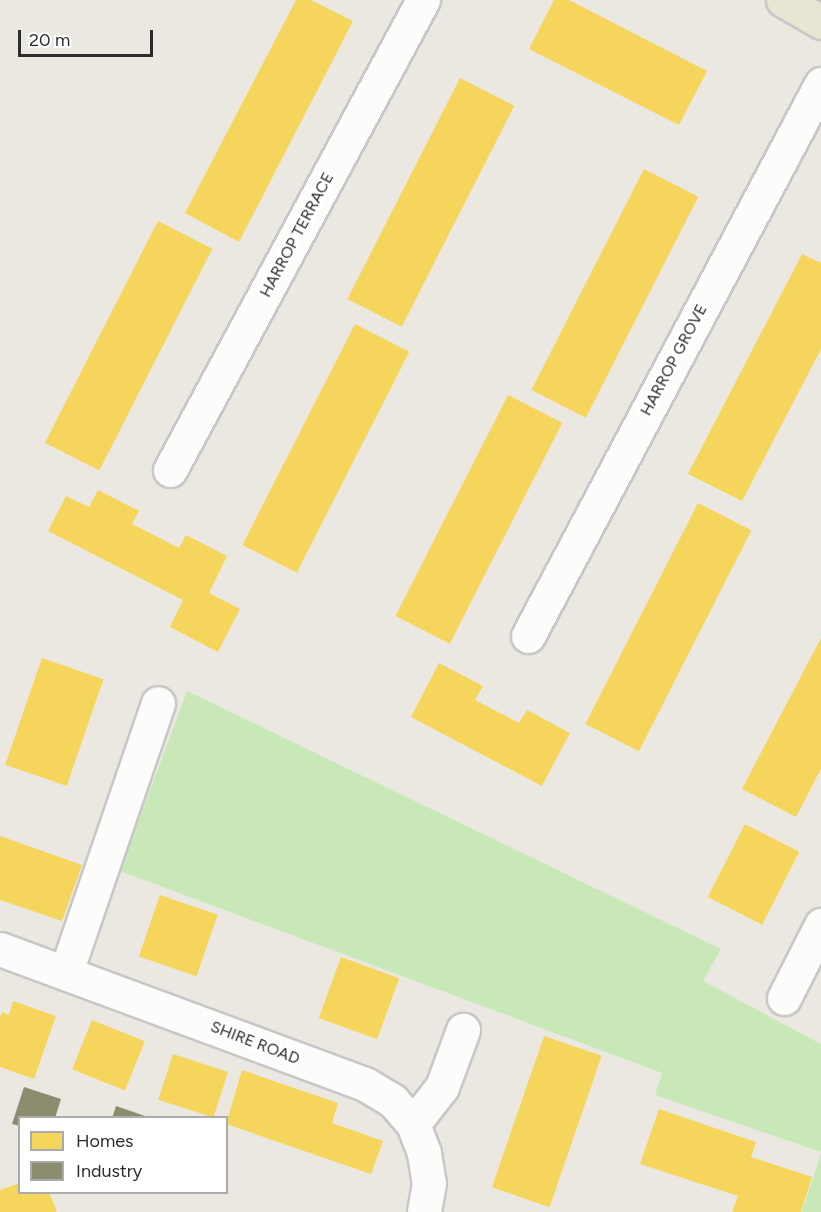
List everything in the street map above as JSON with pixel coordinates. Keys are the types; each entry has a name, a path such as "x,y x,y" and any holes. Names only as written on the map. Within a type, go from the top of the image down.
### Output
{"main road":[{"path":"783,0 821,22"}],"street":[{"name":"HARROP TERRACE","path":"170,470 423,0"},
{"name":"HARROP GROVE","path":"528,636 821,84"},
{"path":"66,972 158,703"},
{"path":"784,998 821,925"},
{"name":"SHIRE ROAD","path":"0,949 365,1084 393,1101 412,1124 429,1183 424,1212"},
{"path":"412,1124 442,1088 463,1030"}],"green space":[{"path":"187,691 721,949 703,981 821,1044 821,1152 655,1095 662,1073 120,871"},
{"path":"821,1153 821,1212 802,1212"}],"building: Homes":[{"path":"296,0 311,0 353,21 239,242 185,213"},
{"path":"554,0 569,0 707,71 679,125 529,49"},
{"path":"460,78 514,106 402,327 347,299"},
{"path":"644,169 698,197 586,418 531,390"},
{"path":"158,221 212,249 99,471 45,443"},
{"path":"802,254 821,263 821,349 742,501 688,474"},
{"path":"355,324 409,352 297,573 242,545"},
{"path":"508,395 562,423 450,644 395,616"},
{"path":"98,490 139,511 132,524 179,548 186,535 227,556 209,593 240,609 218,652 170,627 183,600 48,531 66,496 89,507"},
{"path":"698,503 751,530 639,751 585,724"},
{"path":"821,638 821,769 796,817 742,789"},
{"path":"42,658 103,679 67,786 5,765"},
{"path":"439,663 483,686 475,700 519,723 527,710 570,733 542,786 411,717"},
{"path":"745,824 799,852 762,925 708,897"},
{"path":"0,836 82,865 62,921 0,900"},
{"path":"160,895 218,915 197,976 139,956"},
{"path":"341,957 399,978 377,1039 319,1018"},
{"path":"13,1001 56,1016 34,1079 0,1067 0,1017 2,1012 9,1015"},
{"path":"92,1020 145,1041 125,1090 72,1069"},
{"path":"544,1036 602,1056 550,1207 492,1187"},
{"path":"173,1054 228,1072 214,1116 158,1100"},
{"path":"242,1070 338,1103 332,1123 383,1141 371,1174 228,1125 228,1117"},
{"path":"659,1109 756,1142 751,1157 812,1177 801,1212 732,1212 738,1196 640,1164"},
{"path":"18,1184 18,1194 50,1194 57,1212 0,1212 0,1190"}],"building: Industry":[{"path":"24,1087 61,1099 56,1116 18,1116 18,1126 12,1124"},
{"path":"116,1106 145,1116 113,1116"}]}
